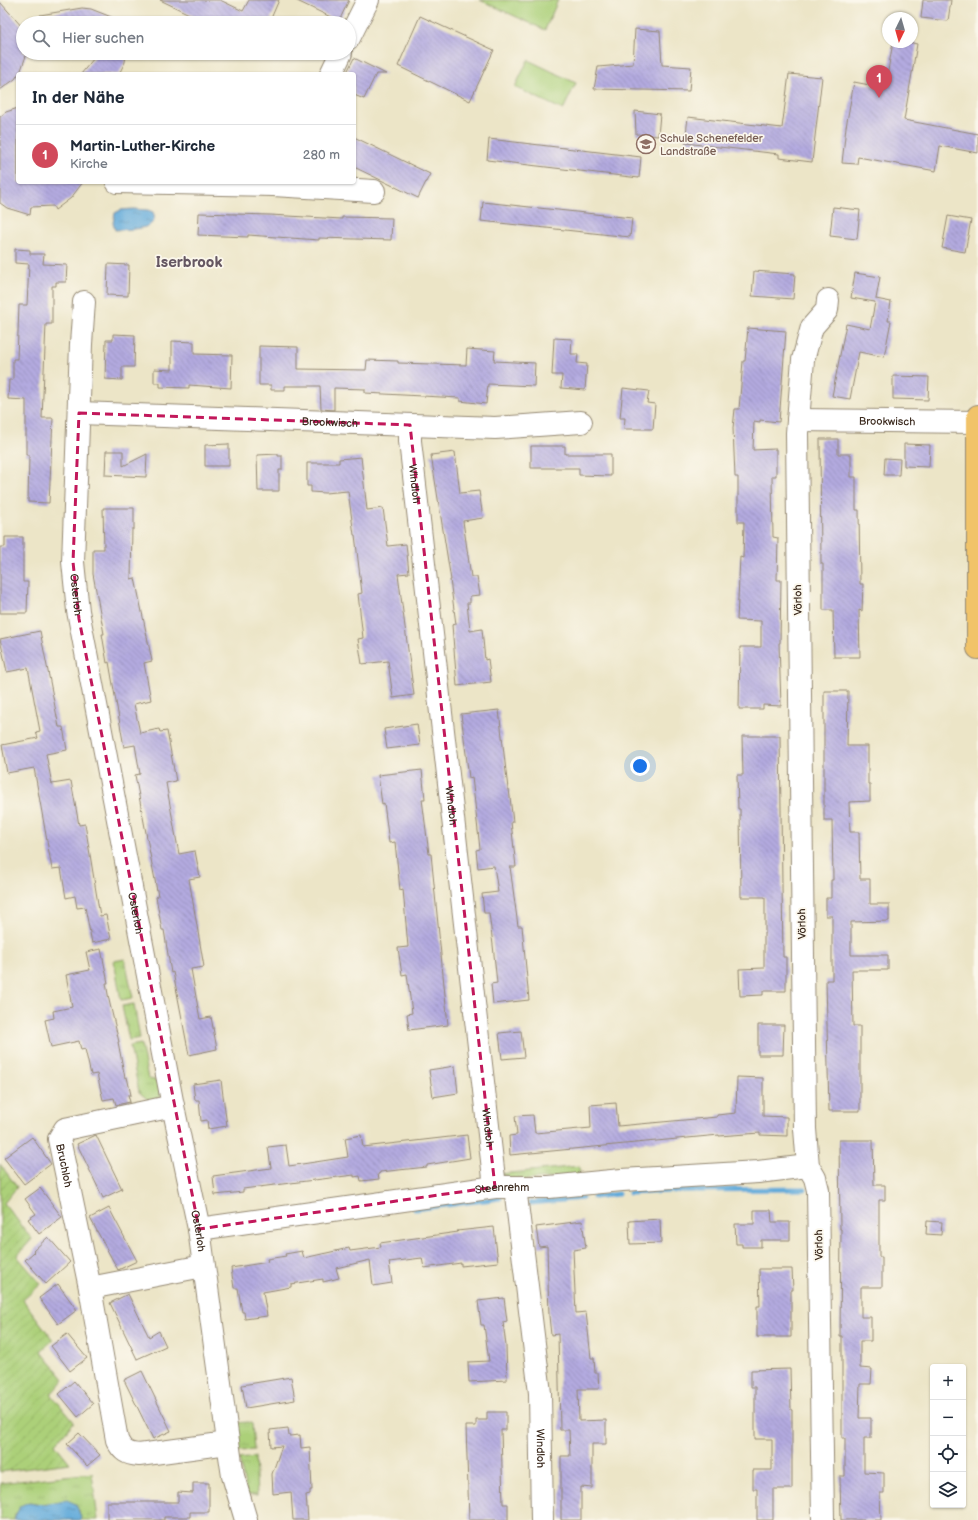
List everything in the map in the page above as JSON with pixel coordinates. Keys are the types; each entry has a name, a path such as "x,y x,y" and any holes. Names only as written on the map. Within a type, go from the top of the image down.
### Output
{"main road":[{"path":"978,419 978,648"}],"street":[{"path":"356,24 368,0"},
{"path":"332,72 338,60"},
{"path":"312,184 374,191"},
{"name":"Vörloh","path":"823,1520 818,1190 815,1178 808,1166 805,1129 802,977 798,420 803,360 812,327 827,310 828,300"},
{"name":"Osterloh","path":"84,302 81,344 73,562 78,611 173,1106 199,1229 233,1476 246,1520"},
{"name":"Brookwisch","path":"79,413 495,428 581,422"},
{"name":"Brookwisch","path":"798,420 978,419"},
{"name":"Windloh","path":"410,425 413,464 505,1187 540,1393 542,1520"},
{"name":"Bruchloh","path":"173,1106 65,1129 59,1139 90,1288 117,1440 120,1447 124,1452 131,1455 139,1455 228,1443"},
{"name":"Steenrehm","path":"199,1229 505,1187 549,1187 622,1180 758,1172 808,1166"},
{"path":"90,1288 204,1266"}],"highlighted area":[{"path":"79,413 410,425 495,1187 199,1229 79,619 73,562"}],"green space":[{"path":"480,0 558,0 545,30"},
{"path":"528,60 576,83 563,110 515,87"},
{"path":"125,959 133,998 121,1000 114,961"},
{"path":"134,1004 140,1038 129,1040 122,1006"},
{"path":"141,1044 148,1079 161,1081 161,1099 154,1105 139,1092 130,1046"},
{"path":"0,1164 17,1187 4,1203 32,1239 17,1256 41,1284 23,1300 53,1340 41,1351 64,1379 51,1394 74,1422 55,1444 70,1463 0,1472"},
{"path":"579,1166 580,1176 513,1181 501,1174"},
{"path":"249,1422 252,1424 254,1450 238,1451 235,1423"},
{"path":"255,1457 257,1495 247,1495 239,1459"},
{"path":"92,1473 98,1520 80,1520 79,1510 54,1503 41,1504 29,1502 15,1515 14,1520 0,1520 0,1483"}],"water":[{"path":"121,210 148,210 153,212 154,217 152,223 138,229 115,230 113,223 115,213"},
{"path":"67,1500 76,1504 81,1517 80,1520 14,1520 20,1506 29,1502 41,1504"}],"building":[{"path":"160,0 220,0 243,11 249,0 279,0 272,16 193,16"},
{"path":"295,0 349,0 341,16 329,16"},
{"path":"923,0 951,0 948,21 921,18"},
{"path":"0,2 16,20 16,60 25,60 20,72 16,72 15,79 0,90"},
{"path":"82,8 91,9 109,16 40,16"},
{"path":"420,16 494,50 470,101 398,66"},
{"path":"635,29 660,31 662,65 691,67 689,91 594,89 598,67 633,64"},
{"path":"892,48 916,48 904,120 978,134 978,153 940,146 936,171 858,157 857,164 842,163 846,127 854,82 885,88"},
{"path":"356,59 386,74 376,74 364,99 356,96 356,72 347,72 353,60"},
{"path":"92,60 125,60 120,72 83,72"},
{"path":"789,74 822,77 812,162 779,158 779,154 685,143 688,117 782,128"},
{"path":"16,109 16,184 82,184 71,198 55,210 53,206 31,207 30,215 7,208 0,203 0,117 6,112"},
{"path":"635,111 660,114 658,136 636,134"},
{"path":"356,138 430,174 418,198 356,168"},
{"path":"489,139 641,157 639,178 487,160"},
{"path":"483,202 632,218 630,237 481,221"},
{"path":"833,207 860,210 857,239 830,236"},
{"path":"199,213 342,219 342,217 392,218 391,240 319,238 319,240 248,235 248,237 198,235"},
{"path":"948,216 971,220 965,252 942,248"},
{"path":"15,249 30,250 30,254 44,254 43,264 67,265 66,282 56,282 56,286 52,286 52,324 46,324 42,418 53,418 49,503 28,502 29,455 26,455 26,400 8,399 9,380 13,380 13,359 17,359 19,305 27,305 29,264 15,263"},
{"path":"108,264 129,265 128,296 107,295"},
{"path":"754,271 795,274 793,299 752,296"},
{"path":"855,273 880,277 876,299 891,302 888,321 891,321 884,357 859,352 850,399 832,396 846,324 870,329 875,302 851,298"},
{"path":"748,328 786,331 779,422 760,420 760,422 754,421 753,450 776,449 776,476 772,476 773,537 778,538 777,580 781,580 779,643 781,706 763,705 763,709 739,709 740,647 761,647 761,621 737,620 740,557 743,558 744,522 738,522 738,477 735,477 733,428 735,409 739,409 743,361 745,361"},
{"path":"113,334 135,335 134,367 122,367 122,380 105,379 106,340 113,340"},
{"path":"554,338 572,339 571,354 578,354 577,363 587,364 585,390 561,388 562,375 552,375"},
{"path":"172,341 194,342 194,354 232,355 231,388 189,385 189,388 160,387 160,383 154,383 154,369 172,370"},
{"path":"259,346 298,347 298,369 366,370 367,360 398,361 398,363 466,365 467,349 495,351 494,361 535,363 534,386 488,384 486,404 460,401 460,398 365,393 365,389 334,388 334,410 321,409 320,386 285,386 285,390 271,390 271,385 259,385"},
{"path":"893,376 929,377 928,400 893,399"},
{"path":"623,388 649,391 647,403 655,404 653,429 624,429 625,418 620,418"},
{"path":"820,439 838,439 838,454 851,454 851,477 856,477 856,510 859,510 860,584 863,584 862,611 859,610 860,657 834,657 833,610 823,610"},
{"path":"229,444 229,466 205,466 205,445"},
{"path":"904,444 930,445 929,467 904,466"},
{"path":"531,446 565,446 565,454 611,454 611,476 579,475 579,468 531,468"},
{"path":"106,451 123,451 123,466 147,454 146,477 105,475"},
{"path":"455,452 460,493 479,491 483,518 463,521 471,577 477,577 480,595 470,596 470,603 467,603 470,631 482,629 485,660 488,659 491,682 457,686 452,625 456,624 451,580 431,455"},
{"path":"278,454 278,456 282,456 282,470 279,470 279,491 258,491 257,455"},
{"path":"361,457 367,510 383,508 388,546 406,544 409,573 398,574 414,695 393,698 388,661 362,664 358,639 363,638 358,594 362,593 348,491 325,493 311,492 311,486 307,486 307,463 339,463 339,459"},
{"path":"885,458 900,459 899,475 884,475"},
{"path":"103,508 134,508 131,579 135,578 152,661 144,663 151,700 134,704 140,733 159,729 160,732 167,731 176,781 166,783 179,854 195,851 200,877 189,879 204,967 191,969 200,1019 211,1017 217,1049 189,1055 173,972 171,973 164,930 162,930 156,897 158,896 135,775 140,774 135,745 124,747 109,662 107,663 102,634 104,634 93,574 93,549 104,549"},
{"path":"5,537 23,537 23,582 28,582 27,613 0,613 0,547 5,547"},
{"path":"40,631 59,727 63,727 67,750 46,754 52,784 71,781 79,825 85,824 100,916 106,915 111,939 92,943 85,907 77,908 75,896 66,898 61,868 52,869 34,768 7,773 2,745 38,738 36,732 40,731 28,668 7,672 0,639"},
{"path":"824,691 848,691 847,746 868,746 868,784 870,784 870,801 849,802 850,832 859,832 860,879 870,879 870,904 889,904 889,921 851,922 851,955 888,955 888,970 852,970 853,1026 860,1026 860,1111 829,1111 826,980 832,980 832,916 826,916 826,898 831,898 831,880 833,880 832,820 824,820"},
{"path":"499,710 513,822 511,822 516,867 510,867 518,926 522,926 529,1000 493,1004 491,984 497,983 489,913 484,913 482,894 498,892 494,866 478,868 476,850 480,849 472,777 469,778 461,714"},
{"path":"417,724 420,745 387,749 384,729"},
{"path":"742,736 780,736 783,957 786,957 786,991 763,991 763,995 740,996 739,969 764,968 765,933 765,897 741,897 740,809 738,809 737,775 743,775"},
{"path":"422,770 425,799 422,799 429,854 431,854 448,1025 409,1030 407,1014 412,1013 407,974 402,975 398,948 408,947 403,889 400,890 395,842 389,843 384,803 382,804 378,775"},
{"path":"101,949 108,983 106,983 109,1000 119,1042 125,1078 127,1077 131,1095 128,1095 130,1102 116,1105 114,1098 103,1100 97,1074 91,1075 85,1049 81,1050 79,1041 51,1047 45,1020 54,1018 53,1011 72,1007 66,975 90,970 86,952"},
{"path":"758,1025 784,1025 783,1055 758,1055"},
{"path":"521,1031 524,1057 502,1059 499,1033"},
{"path":"455,1066 458,1093 433,1097 429,1070"},
{"path":"737,1077 763,1078 763,1116 787,1117 787,1136 760,1135 760,1133 719,1135 510,1155 509,1136 517,1135 515,1116 533,1115 535,1133 591,1128 590,1105 616,1103 618,1126 717,1117 717,1115 736,1113"},
{"path":"221,1080 227,1126 208,1129 207,1120 201,1121 199,1100 195,1100 193,1084"},
{"path":"96,1135 122,1189 103,1198 77,1144"},
{"path":"361,1135 363,1147 467,1135 470,1158 427,1165 427,1167 380,1172 378,1174 379,1179 361,1181 360,1176 354,1177 354,1175 243,1189 243,1192 215,1195 213,1176 271,1168 268,1147 286,1145 289,1166 348,1157 345,1138"},
{"path":"32,1137 51,1164 24,1184 4,1158"},
{"path":"839,1140 873,1140 874,1185 885,1185 885,1200 879,1200 879,1257 882,1257 882,1287 861,1287 861,1317 871,1317 871,1341 860,1341 860,1368 872,1369 871,1384 860,1384 859,1418 871,1418 871,1438 864,1438 864,1472 884,1473 884,1493 880,1493 881,1520 841,1520 840,1476 845,1476 845,1438 842,1438"},
{"path":"40,1188 62,1217 39,1234 28,1219 36,1214 25,1199"},
{"path":"109,1208 137,1261 118,1270 90,1218"},
{"path":"754,1210 771,1210 772,1222 790,1222 790,1240 761,1240 761,1247 742,1247 742,1244 736,1244 735,1224 754,1224"},
{"path":"660,1219 661,1243 630,1244 629,1221"},
{"path":"582,1221 586,1248 573,1250 576,1313 586,1312 591,1358 594,1358 595,1373 598,1373 599,1389 578,1389 579,1421 606,1420 606,1444 592,1444 592,1488 581,1487 581,1520 561,1520 561,1456 570,1456 569,1430 560,1430 558,1334 551,1335 547,1246 539,1247 536,1227"},
{"path":"927,1221 942,1222 941,1235 926,1234"},
{"path":"494,1227 498,1262 461,1266 461,1263 424,1268 422,1258 389,1262 392,1283 373,1286 370,1260 336,1268 339,1278 323,1282 323,1279 291,1284 291,1287 263,1292 267,1316 245,1319 244,1312 242,1312 238,1288 234,1288 231,1268 268,1262 267,1259 286,1256 285,1254 302,1251 304,1258 349,1248 350,1251 381,1247 380,1243"},
{"path":"48,1237 70,1262 46,1284 25,1260"},
{"path":"759,1269 792,1269 793,1290 791,1290 791,1337 757,1337 757,1306 760,1306"},
{"path":"58,1284 77,1310 58,1324 39,1298"},
{"path":"128,1294 149,1337 159,1331 166,1346 137,1359 110,1303"},
{"path":"504,1298 507,1321 503,1322 506,1346 507,1380 469,1382 468,1362 489,1361 484,1325 481,1325 478,1301"},
{"path":"67,1334 87,1358 70,1371 51,1346"},
{"path":"790,1369 792,1410 792,1489 773,1489 773,1520 757,1520 757,1489 753,1489 753,1470 772,1470 772,1439 755,1439 755,1387 751,1387 751,1370"},
{"path":"142,1371 171,1431 153,1439 124,1380"},
{"path":"291,1377 295,1400 246,1408 242,1385"},
{"path":"74,1381 93,1404 78,1417 59,1394"},
{"path":"487,1412 506,1412 506,1430 501,1430 503,1504 508,1504 508,1520 469,1520 466,1426 476,1426 476,1420 487,1420"},
{"path":"288,1428 289,1436 300,1435 301,1448 310,1447 312,1490 310,1490 310,1494 306,1495 308,1520 293,1520 291,1492 273,1494 272,1474 282,1446 271,1447 270,1430"},
{"path":"79,1433 100,1455 87,1466 67,1444"},
{"path":"193,1483 209,1483 209,1512 190,1512 190,1517 164,1517 164,1520 107,1520 107,1502 178,1502 178,1492 193,1493"}],"waterway":[{"path":"630,1193 688,1190 804,1189"},
{"path":"594,1197 618,1194"},
{"path":"415,1209 500,1198"},
{"path":"531,1203 582,1198"}],"place":[{"name":"Martin-Luther-Kirche","path":"879,98"},
{"name":"Schule Schenefelder Landstraße","path":"646,144"}],"district":[{"name":"Iserbrook","path":"189,262"}]}
